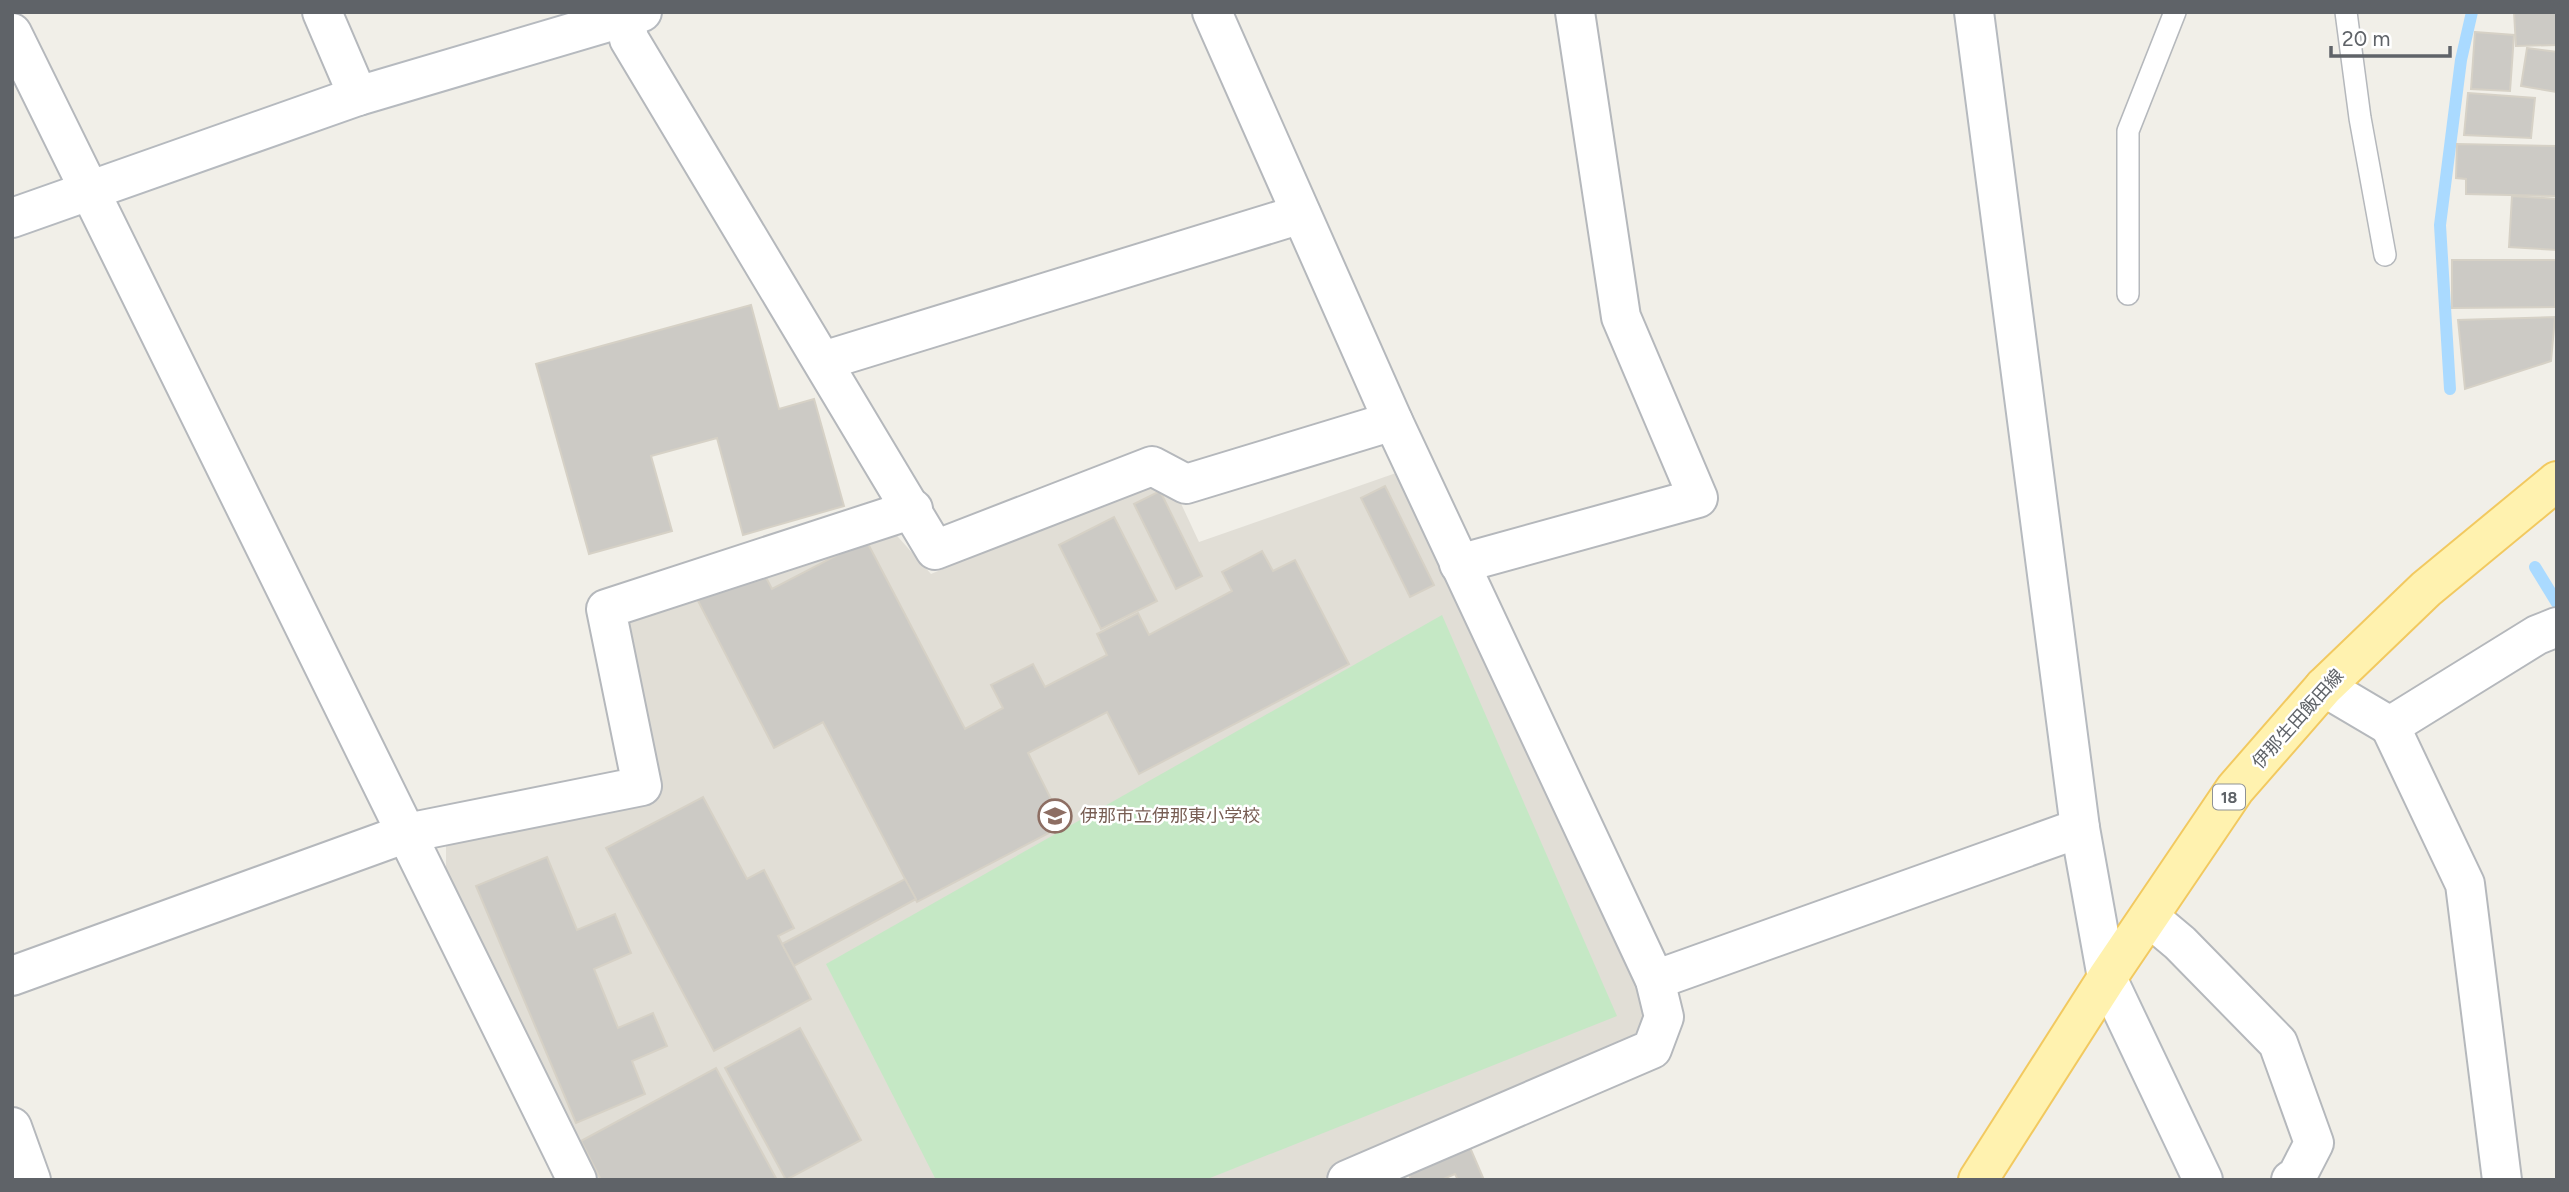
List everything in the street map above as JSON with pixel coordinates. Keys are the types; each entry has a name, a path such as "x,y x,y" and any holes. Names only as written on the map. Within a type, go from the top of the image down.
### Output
{"main road":[{"name":"伊那生田飯田線","path":"1988,1174 2107,978 2235,789 2324,687 2426,589 2557,481"}],"street":[{"path":"322,12 358,96"},
{"path":"1212,12 1393,421 1655,980 1664,1017 1652,1049 1346,1180"},
{"path":"1459,564 1698,498 1621,317 1575,12"},
{"path":"1974,12 2080,828 2107,978 2203,1180"},
{"path":"12,218 358,96 630,14 629,39 913,509 935,550 1152,466 1186,484 1393,421"},
{"path":"12,33 577,1180"},
{"path":"823,361 1301,214"},
{"path":"12,975 407,833 642,786 606,609 913,509"},
{"path":"2390,726 2537,635 2557,627"},
{"path":"2324,687 2390,726 2465,884 2502,1180"},
{"path":"1655,980 2080,828"},
{"path":"2149,917 2180,943 2278,1043 2315,1143 2297,1176 2291,1180"},
{"path":"14,1139 31,1180"}],"lane":[{"path":"2128,294 2128,131 2175,12"},
{"path":"2346,12 2360,118 2385,255"}],"shaded area":[{"name":"伊那市立伊那東小学校","path":"1396,473 1648,1011 1636,1048 1320,1180 599,1180 446,869 446,841 660,790 619,612 891,529 931,574 1148,483 1177,495 1199,542"}],"green space":[{"path":"1442,615 1617,1016 1205,1180 936,1180 826,964"}],"building":[{"path":"2514,12 2557,12 2557,45 2516,46"},
{"path":"2475,32 2514,35 2510,91 2471,89"},
{"path":"2527,48 2557,52 2557,92 2521,86"},
{"path":"2468,93 2535,98 2531,138 2464,135"},
{"path":"2457,144 2557,146 2557,196 2466,194 2466,179 2456,178"},
{"path":"2512,196 2557,199 2557,250 2509,247"},
{"path":"2452,260 2557,260 2555,307 2452,308"},
{"path":"751,305 779,409 814,399 844,506 743,535 717,438 651,456 672,531 589,554 536,364"},
{"path":"2555,317 2551,361 2465,389 2458,320"},
{"path":"1385,486 1434,585 1410,597 1361,498"},
{"path":"1160,491 1202,576 1176,589 1134,504"},
{"path":"1114,517 1157,601 1101,629 1059,545"},
{"path":"866,540 965,729 1003,708 991,685 1033,664 1045,687 1107,655 1097,634 1138,613 1149,635 1232,591 1222,572 1262,551 1273,571 1295,560 1349,664 1139,774 1107,712 1028,753 1064,825 917,902 823,722 774,748 696,597 759,564 772,589"},
{"path":"703,797 747,879 764,870 794,928 778,936 811,999 714,1051 606,848"},
{"path":"547,857 577,930 615,914 631,953 594,969 618,1028 653,1013 667,1046 632,1061 645,1094 576,1123 476,886"},
{"path":"905,879 916,899 794,966 782,944"},
{"path":"800,1028 861,1140 786,1180 725,1068"},
{"path":"716,1068 777,1180 601,1180 581,1141"},
{"path":"1468,1143 1484,1180 1458,1180 1455,1174 1441,1180 1411,1180 1407,1169"}],"waterway":[{"path":"2450,389 2440,225 2461,60 2472,12"},
{"path":"2535,567 2557,603"}],"place":[{"name":"伊那市立伊那東小学校","path":"1055,816"}]}
